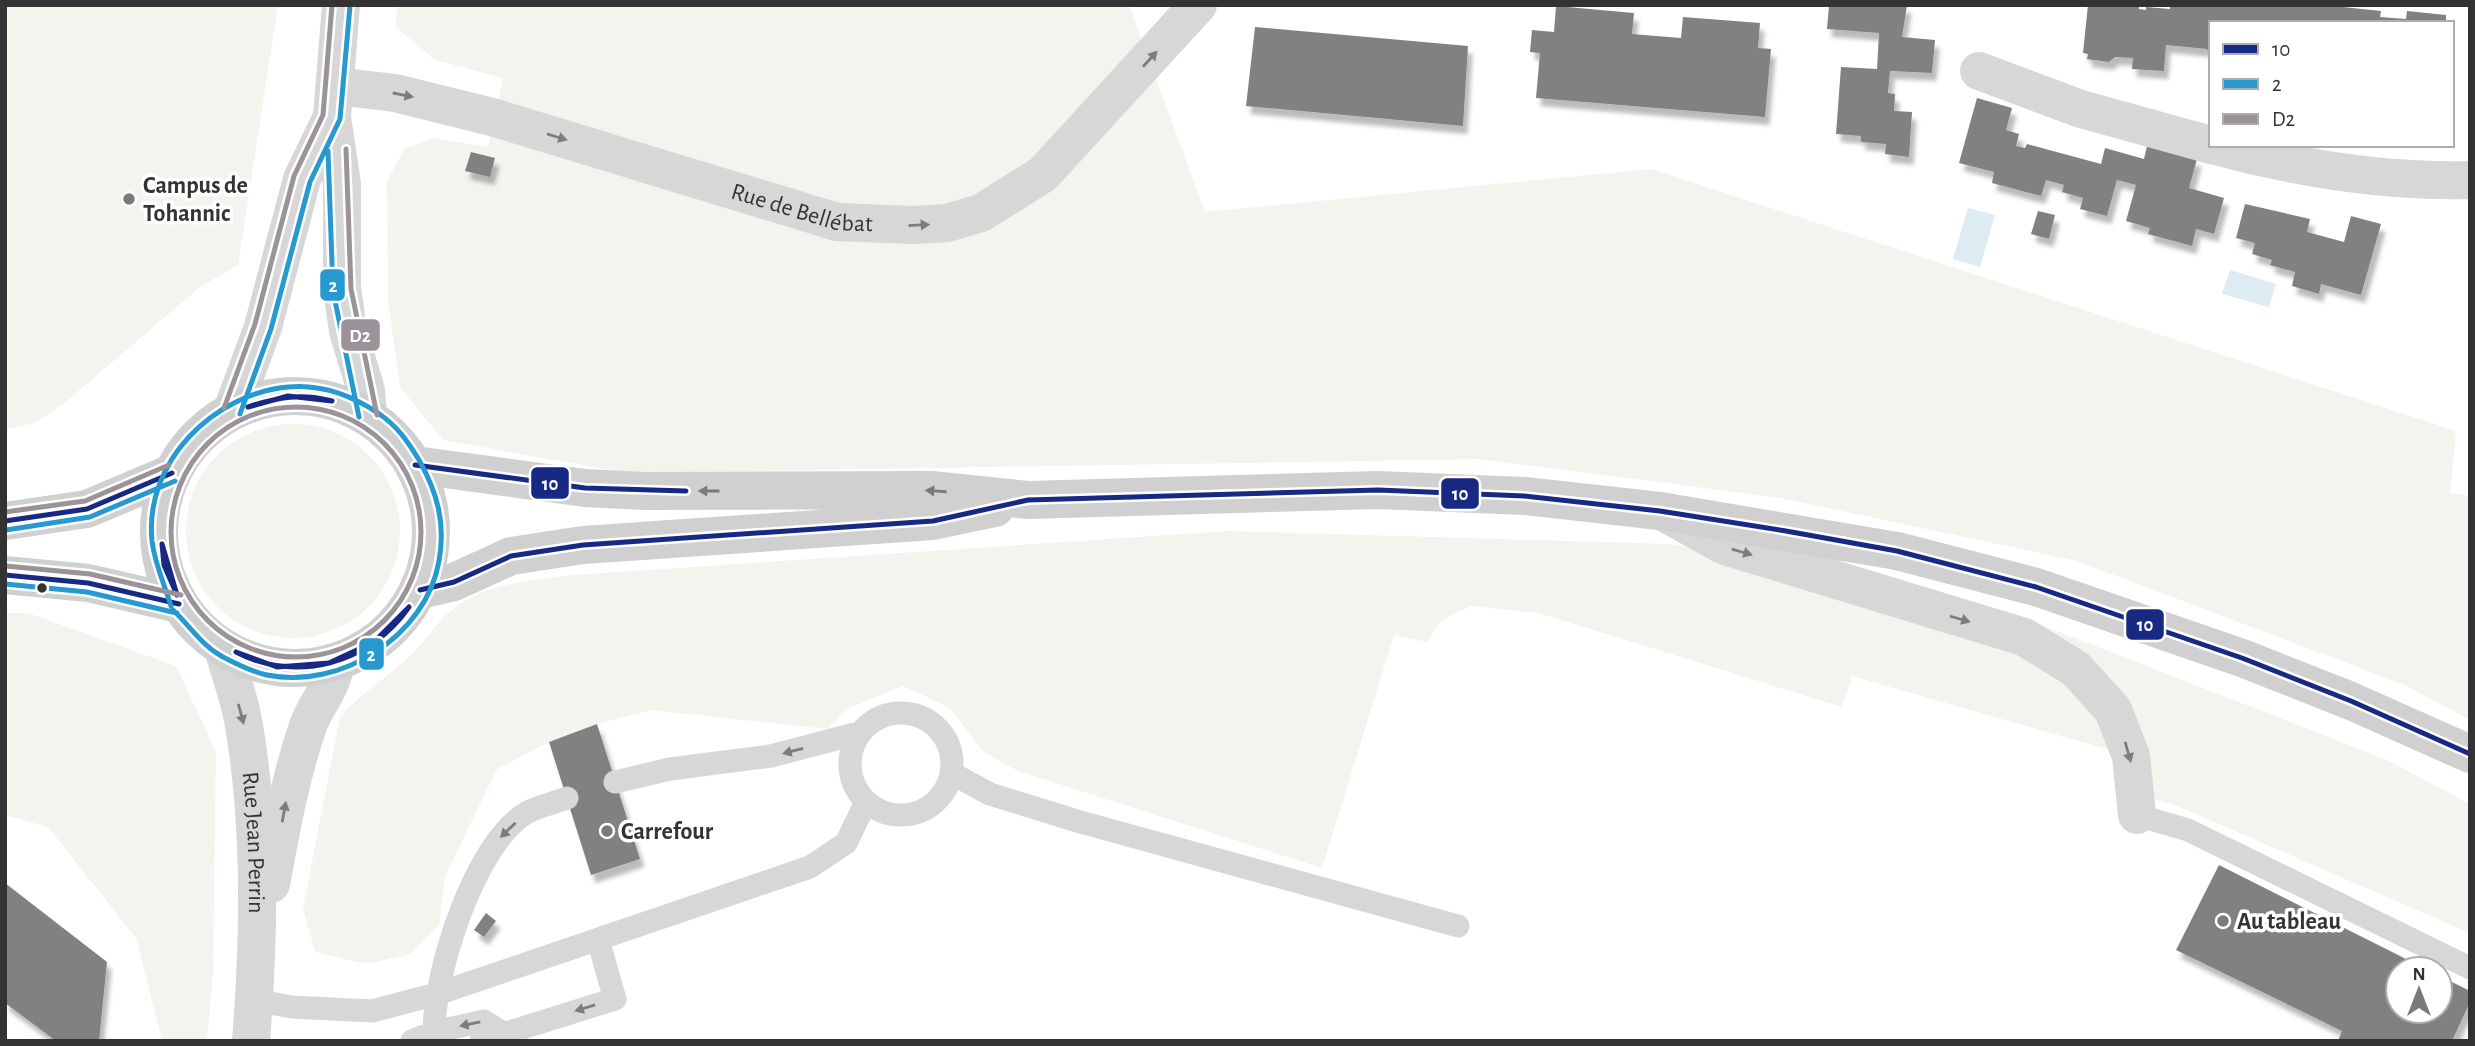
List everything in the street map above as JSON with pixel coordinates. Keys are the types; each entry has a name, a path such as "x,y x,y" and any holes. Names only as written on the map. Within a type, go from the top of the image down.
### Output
{"main road":[{"path":"287,396 315,397 342,404 368,416 386,429 415,465 432,514 428,566 420,590 405,615 385,635 362,651 336,663 290,669 266,666 223,648 191,621 179,604 167,580 160,554 160,513 172,473 187,448 208,427 232,411 258,400 287,396"},
{"path":"415,465 585,488 633,490 930,490 1028,500 1378,490 1524,496 1660,510 1897,551 2036,587 2242,658 2351,701 2470,754"},
{"path":"5,521 87,509 172,473"},
{"path":"420,590 454,582 511,556 583,545 933,521 1028,500"},
{"path":"5,575 88,583 179,604"}],"street":[{"path":"341,5 334,101 342,184 342,288 348,331 366,390 368,416"},
{"name":"Rue de Bellébat","path":"334,101 395,93 492,117 837,222 913,225 947,223 981,213 1043,174 1198,5"},
{"path":"1979,71 2081,109 2209,144"},
{"path":"232,411 264,327 302,179 334,101"},
{"path":"2221,147 2328,171 2425,181 2470,180"},
{"path":"1660,510 1725,546 2024,637 2076,669 2113,710 2131,756 2137,815"},
{"name":"Rue Jean Perrin","path":"223,648 244,724 251,789 258,951 251,1041"},
{"path":"258,951 288,789 310,723 332,685 336,663"}],"lane":[{"path":"892,713 912,713 930,721 943,736 951,754 951,773 945,790 933,804 917,813 899,815 881,811 866,802 852,781 849,756 859,733 873,719 892,713"},
{"path":"615,782 670,769 771,757 859,733"},
{"path":"951,773 990,794 1077,821 1458,926"},
{"path":"423,1036 437,994 446,949 459,912 500,837 526,813 567,798"},
{"path":"254,1000 292,1007 372,1011 437,994 810,867 846,843 866,802"},
{"path":"2137,815 2188,830 2470,968"},
{"path":"481,1041 615,999 598,940"},
{"path":"423,1036 484,1021 503,1033"}],"shaded area":[{"name":"Campus de Tohannic","path":"5,5 278,5 238,265 200,287 62,405 35,423 5,429"},
{"path":"397,5 1129,5 1205,212 1651,169 2456,431 2450,493 2470,496 2470,720 2405,685 2077,561 1781,498 1480,459 626,473 443,440 400,387 388,301 387,181 405,148 434,138 488,147 503,78 435,60 396,27"},
{"path":"1968,208 1995,215 1980,267 1953,259"},
{"path":"2230,270 2276,284 2269,307 2222,294"},
{"path":"293,424 334,432 352,442 368,456 382,472 392,490 400,531 392,572 382,590 368,606 352,620 334,630 293,638 252,630 234,620 218,606 204,590 194,572 186,531 194,490 204,472 218,456 234,442 252,432"},
{"path":"1229,531 1672,544 2003,610 2385,759 2470,804 2470,933 2177,806 2123,790 2131,756 1852,676 1842,707 1539,613 1471,606 1443,619 1427,642 1394,635 1322,868 1018,771 984,752 950,708 903,686 849,708 827,729 651,710 597,724 549,742 497,769 445,876 439,925 410,954 367,964 315,952 303,908 340,717 414,652 446,615 474,596 506,585 573,575"},
{"path":"5,613 28,613 176,666 216,752 213,973 207,1041 162,1041 136,938 48,827 5,815"}],"building":[{"path":"1829,5 1907,5 1902,37 1935,40 1932,73 1890,71 1888,93 1895,94 1894,111 1912,112 1909,157 1885,154 1886,144 1861,142 1861,136 1836,134 1841,67 1877,69 1879,33 1827,29"},
{"path":"2088,5 2139,5 2139,9 2146,10 2146,7 2170,9 2170,5 2324,5 2381,11 2380,17 2406,19 2407,11 2446,15 2446,21 2209,21 2209,54 2207,49 2166,45 2164,71 2132,69 2133,58 2115,57 2109,62 2087,59 2088,54 2083,53"},
{"path":"1556,6 1634,13 1632,34 1681,38 1683,17 1760,23 1758,48 1771,49 1765,117 1536,98 1540,53 1530,52 1532,30 1554,32"},
{"path":"1255,27 1468,46 1463,126 1246,106"},
{"path":"1977,98 2012,108 2006,130 2019,134 2016,146 2025,148 2027,144 2101,164 2105,148 2144,159 2147,146 2197,159 2189,188 2224,198 2214,234 2196,229 2192,246 2148,234 2150,228 2126,221 2136,185 2117,180 2107,216 2080,209 2083,198 2062,192 2064,185 2046,180 2041,196 1992,183 1994,172 1959,163"},
{"path":"471,152 495,158 490,177 465,171"},
{"path":"2245,204 2310,219 2307,232 2344,242 2351,216 2381,224 2361,295 2321,284 2319,294 2292,286 2295,272 2270,265 2272,260 2252,254 2255,243 2236,238"},
{"path":"2038,211 2055,215 2049,239 2031,234"},
{"path":"597,724 640,859 591,875 549,742"},
{"path":"2219,865 2398,955 2384,955 2384,1025 2454,1025 2454,983 2470,991 2470,1002 2452,1041 2338,1041 2342,1031 2176,950"},
{"path":"5,883 107,962 99,1041 56,1041 5,1003"},
{"path":"486,913 496,921 484,937 474,930"}],"transit line":[{"name":"D2","path":"224,408 255,324 294,176 323,115 332,5"},
{"name":"2","path":"240,414 271,329 310,182 340,119 350,6"},
{"name":"D2","path":"346,149 351,289 377,415"},
{"name":"2","path":"328,151 333,291 359,417"},
{"name":"2","path":"171,606 157,566 152,541 152,512 159,485 172,459 189,437 210,418 234,403 260,392 288,387 312,387 335,392 357,401 385,418 401,434 419,460 431,484 438,508 441,534 439,561 431,588 417,613 398,634 376,652 351,665 323,674 295,677 267,675 223,657 202,642 173,610"},
{"name":"10","path":"248,407 288,396 332,401"},
{"name":"10","path":"248,407 290,397 332,401"},
{"name":"D2","path":"284,407 308,407 355,421 385,443 412,484 419,508 421,532 419,556 412,580 385,621 344,648 308,657 284,657 237,643 216,629 199,612 185,591 176,568 171,544 171,520 185,473 199,452 216,435 237,421 260,412 284,407"},
{"name":"D2","path":"5,512 85,501 169,465"},
{"name":"10","path":"415,465 585,488 686,491"},
{"name":"10","path":"5,521 87,509 172,473"},
{"name":"2","path":"6,530 90,517 175,481"},
{"name":"10","path":"420,590 454,582 511,556 583,545 933,521 1028,500 1378,490 1524,496 1660,511 1786,531 1897,551 2036,587 2242,658 2351,701 2470,754"},
{"name":"10","path":"162,544 177,595"},
{"name":"10","path":"162,544 164,565 177,595"},
{"name":"D2","path":"6,566 90,574 181,595"},
{"name":"10","path":"5,575 88,583 179,604"},
{"name":"2","path":"5,584 87,592 177,613"},
{"name":"10","path":"236,652 277,667 329,663 374,642 409,607"},
{"name":"10","path":"236,652 259,662 283,666 307,667 331,662 374,642 393,626 409,607"}],"place":[{"name":"Campus de Tohannic","path":"129,199"},
{"name":"Carrefour","path":"607,831"},
{"name":"Au tableau","path":"2223,921"}]}
